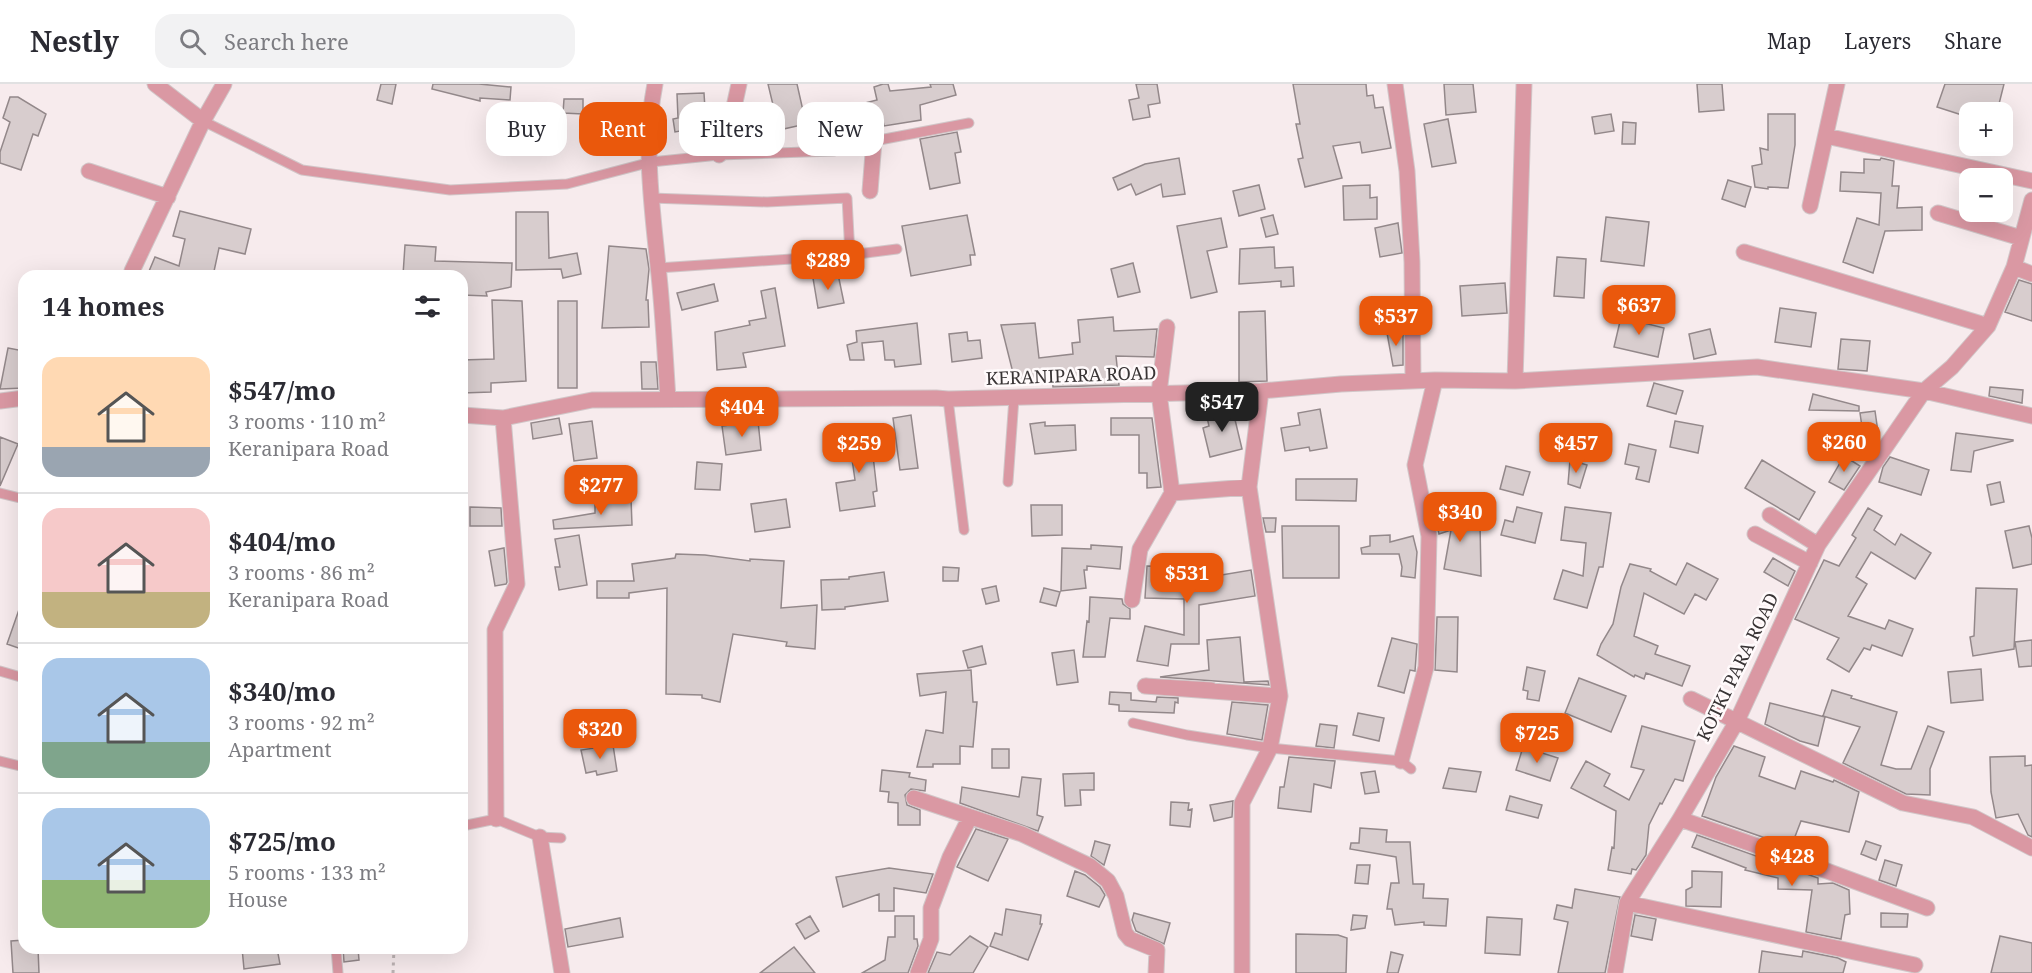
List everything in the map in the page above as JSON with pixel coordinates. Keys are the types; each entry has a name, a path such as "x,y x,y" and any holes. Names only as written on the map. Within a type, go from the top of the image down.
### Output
{"street":[{"path":"155,84 203,121"},
{"path":"132,270 203,121 224,84"},
{"path":"655,84 650,111 651,198 668,399"},
{"path":"735,102 739,84"},
{"path":"1395,84 1407,171 1412,262 1413,381"},
{"path":"1515,381 1524,84"},
{"path":"1810,207 1837,84"},
{"path":"1826,136 2032,181"},
{"path":"870,191 873,156"},
{"path":"89,171 168,197"},
{"path":"1924,391 1952,367 1988,326 2014,267 2032,200"},
{"path":"1938,213 2021,238"},
{"path":"1744,252 1988,326"},
{"path":"2014,267 2032,274"},
{"path":"1132,600 1140,549 1172,493 1159,393 1167,327"},
{"name":"KERANIPARA ROAD","path":"468,415 503,418 592,400 948,399 1261,391 1341,384 1435,380 1515,381 1756,367 1924,391 2032,416"},
{"path":"1406,765 1426,667 1429,536 1415,465 1435,380"},
{"path":"1242,973 1242,802 1270,748 1280,696 1249,487 1261,391"},
{"name":"KOTKI PARA ROAD","path":"1615,973 1627,903 1680,819 1737,721 1818,545 1924,391"},
{"path":"0,401 18,399"},
{"path":"496,819 495,630 517,584 503,418"},
{"path":"1172,493 1249,487"},
{"path":"1770,515 1818,545"},
{"path":"1755,534 1810,562"},
{"path":"1211,690 1145,686 1280,696"},
{"path":"1691,699 1903,803 1973,817 2032,848"},
{"path":"914,798 1022,834 1090,866 1108,881 1116,896 1125,933 1130,939 1157,950 1156,973"},
{"path":"918,973 931,939 931,908 950,857 970,817"},
{"path":"1680,819 1927,908"},
{"path":"540,837 562,973"},
{"path":"1627,903 1915,965"}],"lane":[{"path":"203,121 302,170 450,190 567,184 651,162 709,156"},
{"path":"884,139 969,123"},
{"path":"651,198 767,202 847,198 850,255"},
{"path":"658,268 850,255 897,249"},
{"path":"1008,482 1014,398"},
{"path":"948,399 964,530"},
{"path":"0,493 18,498"},
{"path":"0,671 18,676"},
{"path":"1133,723 1187,735 1270,748 1406,765"},
{"path":"0,761 18,766"},
{"path":"468,825 496,819 540,837 561,838"},
{"path":"336,954 338,973"}],"path":[{"path":"393,973 394,954"}],"building":[{"path":"381,84 396,84 392,104 377,100"},
{"path":"433,84 511,87 510,100 480,98 480,101 432,89"},
{"path":"768,84 797,84 801,102 797,102 797,126 785,129 785,102 772,102"},
{"path":"888,84 890,91 931,87 930,84 953,84 956,95 920,105 921,120 884,126 884,102 869,102 877,100 874,87"},
{"path":"1136,84 1157,84 1160,103 1148,105 1150,117 1133,120 1129,100 1139,98"},
{"path":"1293,84 1366,84 1367,96 1373,95 1375,108 1383,107 1391,148 1362,153 1360,142 1333,146 1342,178 1305,187 1298,159 1303,158 1296,124 1300,124"},
{"path":"1444,84 1473,84 1476,112 1446,115"},
{"path":"1697,84 1722,84 1724,110 1699,112"},
{"path":"1945,84 2004,84 2000,102 1959,102 1959,114 1937,107"},
{"path":"704,93 705,102 679,102 679,131 675,132 673,119 678,118 677,94"},
{"path":"10,97 18,97 46,114 38,136 33,134 21,170 0,163 0,152 10,122 3,118"},
{"path":"564,99 583,99 583,102 579,102 579,114 567,113 567,102 564,102"},
{"path":"1611,114 1614,131 1595,134 1592,117"},
{"path":"1768,114 1795,114 1795,145 1788,188 1755,187 1752,166 1762,164 1760,148 1768,150"},
{"path":"1448,119 1456,163 1432,167 1424,124"},
{"path":"1623,122 1636,123 1635,144 1622,144"},
{"path":"957,132 961,152 955,153 960,183 930,189 920,139"},
{"path":"1179,158 1185,194 1163,197 1161,184 1136,195 1131,184 1118,190 1113,178 1145,164"},
{"path":"1881,158 1894,161 1892,186 1899,186 1897,208 1922,207 1922,230 1885,231 1873,273 1843,262 1857,218 1879,225 1881,193 1840,191 1841,172 1864,173 1864,159 1880,160"},
{"path":"1728,180 1751,187 1745,207 1722,199"},
{"path":"1259,185 1265,209 1239,216 1233,191"},
{"path":"1370,185 1370,198 1377,197 1377,219 1344,220 1343,186"},
{"path":"180,211 251,229 245,254 219,248 214,270 150,270 155,257 179,266 185,239 173,236"},
{"path":"516,212 548,212 549,258 577,253 581,274 563,278 561,269 516,270"},
{"path":"967,215 975,255 970,255 971,265 911,276 902,226"},
{"path":"1273,215 1278,234 1266,237 1261,218"},
{"path":"1606,217 1649,222 1644,266 1601,261"},
{"path":"1221,218 1227,247 1207,251 1217,292 1191,298 1177,226"},
{"path":"1398,223 1402,253 1380,257 1375,228"},
{"path":"405,245 436,247 435,261 512,263 511,287 486,292 487,296 468,295 468,270 403,270"},
{"path":"609,246 646,249 649,269 646,300 648,300 649,327 602,328"},
{"path":"1274,247 1275,268 1293,267 1294,286 1281,287 1281,281 1239,284 1240,249"},
{"path":"1557,257 1586,259 1584,298 1554,296"},
{"path":"1133,263 1140,292 1118,297 1111,269"},
{"path":"838,274 844,303 818,308 813,278"},
{"path":"2019,280 2032,284 2032,321 2005,312"},
{"path":"1505,283 1507,313 1462,316 1460,286"},
{"path":"714,284 718,301 682,310 677,293"},
{"path":"775,288 785,346 743,353 746,367 717,370 715,332 750,325 749,321 766,318 761,291"},
{"path":"492,300 522,301 526,381 491,383 491,392 468,393 468,360 494,359"},
{"path":"558,301 577,301 577,388 558,388"},
{"path":"1780,308 1816,313 1811,347 1775,342"},
{"path":"1265,311 1267,381 1239,382 1239,312"},
{"path":"1622,313 1645,318 1644,323 1664,328 1658,357 1614,347"},
{"path":"1113,317 1114,331 1157,329 1154,357 1116,356 1119,385 1053,387 1052,378 1015,381 1001,325 1035,323 1039,358 1073,354 1072,343 1080,342 1078,320"},
{"path":"917,323 921,364 895,367 894,360 885,360 883,341 862,343 864,360 850,360 847,345 857,342 856,331"},
{"path":"1710,329 1716,354 1694,359 1689,334"},
{"path":"1403,330 1403,365 1393,366 1387,333"},
{"path":"967,332 968,341 980,340 982,358 952,362 949,334"},
{"path":"1841,339 1870,341 1867,371 1838,369"},
{"path":"8,348 18,350 18,388 0,389"},
{"path":"641,362 656,362 658,389 642,389"},
{"path":"1654,383 1683,391 1676,414 1647,406"},
{"path":"1990,387 2023,390 2022,403 1989,396"},
{"path":"1813,394 1859,406 1859,411 1809,410"},
{"path":"1232,407 1242,449 1210,457 1203,428 1209,426 1206,413"},
{"path":"1320,409 1327,448 1310,451 1309,447 1285,451 1281,428 1300,425 1298,413"},
{"path":"1875,411 1878,432 1863,434 1860,413"},
{"path":"911,415 918,468 900,470 893,418"},
{"path":"559,418 562,434 533,439 531,423"},
{"path":"1111,418 1152,418 1161,487 1147,488 1147,473 1139,473 1139,435 1111,435"},
{"path":"592,421 597,458 574,461 569,424"},
{"path":"758,421 761,450 726,455 722,426"},
{"path":"1675,421 1703,426 1698,453 1670,447"},
{"path":"1045,422 1045,426 1075,425 1076,450 1035,454 1030,424"},
{"path":"870,429 877,491 873,492 875,506 840,511 836,483 855,480 848,431"},
{"path":"1956,433 2013,441 1974,451 1971,472 1951,470"},
{"path":"0,437 18,444 0,486"},
{"path":"1629,444 1656,450 1649,482 1636,479 1639,467 1625,464"},
{"path":"1844,456 1860,466 1844,490 1829,482"},
{"path":"1890,457 1929,470 1921,495 1879,482 1883,467"},
{"path":"1570,460 1587,465 1580,488 1568,484"},
{"path":"1762,460 1815,492 1799,520 1745,488"},
{"path":"697,462 722,464 720,490 695,489"},
{"path":"1506,466 1530,472 1523,495 1500,489"},
{"path":"1296,479 1357,479 1356,501 1296,500"},
{"path":"2000,482 2004,502 1991,505 1987,485"},
{"path":"631,498 632,525 554,529 553,520 595,513 595,500"},
{"path":"786,499 790,527 755,532 751,504"},
{"path":"1443,499 1453,525 1480,524 1481,576 1444,569 1451,530 1439,534 1432,503"},
{"path":"1031,505 1062,505 1062,535 1032,536"},
{"path":"470,507 501,508 502,526 470,526"},
{"path":"1517,507 1542,513 1535,543 1501,535 1505,520 1513,522"},
{"path":"1565,507 1611,513 1603,567 1599,567 1587,608 1554,599 1563,570 1583,576 1586,543 1561,540"},
{"path":"1868,508 1882,516 1874,530 1895,545 1901,534 1931,553 1915,579 1871,552 1856,577 1867,584 1848,616 1885,629 1889,620 1913,629 1902,656 1872,645 1870,650 1864,648 1849,672 1827,659 1839,638 1795,619 1824,560 1839,566 1856,538 1852,535"},
{"path":"1263,518 1276,518 1275,532 1266,532"},
{"path":"1282,526 1339,526 1339,578 1283,578"},
{"path":"2029,526 2032,538 2032,564 2013,568 2005,531"},
{"path":"579,535 587,585 559,590 555,567 560,567 555,539"},
{"path":"1390,535 1390,542 1413,536 1417,552 1415,578 1401,576 1402,567 1399,554 1362,554 1361,548 1370,546 1370,536"},
{"path":"1091,545 1122,547 1120,569 1087,566 1087,570 1084,570 1086,588 1061,591 1062,548 1091,549"},
{"path":"504,548 507,582 495,586 489,551"},
{"path":"676,554 750,561 750,559 784,561 781,608 817,605 815,649 786,646 787,642 733,634 720,702 702,698 702,695 666,694 667,588 629,593 629,598 597,598 597,581 634,581 632,564 675,558"},
{"path":"1773,558 1795,571 1788,586 1764,572"},
{"path":"1687,563 1718,579 1706,600 1695,594 1684,614 1644,593 1634,636 1658,646 1655,654 1690,666 1682,686 1646,673 1644,679 1635,675 1634,677 1597,655 1613,624 1621,587 1630,564 1651,569 1650,571 1676,585"},
{"path":"1147,566 1203,567 1203,578 1251,570 1255,596 1199,605 1199,644 1171,644 1168,666 1137,661 1145,626 1184,635 1184,599 1145,598"},
{"path":"943,567 959,568 958,581 943,581"},
{"path":"884,572 888,601 845,607 845,609 822,610 821,580 849,579 849,577"},
{"path":"996,586 999,601 986,604 982,589"},
{"path":"1044,588 1060,592 1056,606 1040,602"},
{"path":"1976,588 2017,589 2014,649 1973,656 1970,637 1974,636"},
{"path":"1090,597 1122,599 1123,604 1130,609 1130,619 1110,618 1105,657 1083,657 1087,621 1089,622"},
{"path":"18,612 18,648 7,644"},
{"path":"1437,617 1458,617 1457,672 1435,670"},
{"path":"1240,637 1244,682 1268,681 1269,685 1160,677 1209,670 1207,640"},
{"path":"1392,638 1417,644 1415,671 1410,670 1404,693 1378,686"},
{"path":"2032,640 2032,666 2019,667 2015,642"},
{"path":"982,646 986,664 968,668 963,651"},
{"path":"1074,650 1078,682 1057,685 1052,653"},
{"path":"1527,667 1545,671 1539,701 1527,699 1528,691 1523,690"},
{"path":"1981,669 1983,700 1951,703 1948,672"},
{"path":"971,670 973,702 977,702 973,747 960,746 960,764 933,764 933,767 917,767 926,730 943,733 946,692 920,696 917,674"},
{"path":"1579,678 1626,696 1611,732 1565,713"},
{"path":"1832,690 1897,712 1881,765 1896,769 1911,769 1928,726 1944,732 1930,769 1930,795 1906,794 1843,763 1860,727 1823,716"},
{"path":"1110,692 1131,693 1131,700 1156,702 1157,697 1178,698 1178,703 1175,702 1174,713 1119,711 1119,705 1109,704"},
{"path":"1232,702 1268,705 1262,740 1227,734"},
{"path":"1770,703 1825,717 1818,746 1800,741 1765,724"},
{"path":"1358,713 1384,718 1379,741 1353,735"},
{"path":"1320,724 1337,726 1334,748 1316,746"},
{"path":"1642,726 1695,741 1683,781 1675,779 1662,804 1660,803 1649,825 1646,855 1636,870 1632,869 1631,874 1608,870 1612,847 1614,848 1616,811 1571,788 1586,761 1610,774 1604,786 1629,800 1644,770 1631,767"},
{"path":"613,745 617,771 597,775 596,771 586,773 581,750"},
{"path":"1734,746 1765,757 1759,776 1795,789 1801,771 1833,782 1834,780 1859,792 1849,832 1801,821 1791,847 1702,816 1716,777"},
{"path":"1523,747 1558,758 1550,781 1516,770"},
{"path":"992,749 1009,749 1009,768 992,768"},
{"path":"2025,756 2025,766 2032,765 2032,837 2028,835 2018,814 1996,818 1991,792 1990,757"},
{"path":"1289,757 1335,761 1331,788 1314,784 1311,812 1278,808 1280,787 1284,787"},
{"path":"1449,768 1481,772 1476,792 1443,788"},
{"path":"882,770 910,773 909,777 926,780 925,791 911,789 905,795 907,805 920,810 920,825 898,825 898,803 888,802 889,792 880,791"},
{"path":"1375,771 1379,792 1365,794 1361,773"},
{"path":"1094,773 1094,790 1080,790 1081,805 1065,806 1063,774"},
{"path":"1022,777 1041,779 1037,815 1043,817 1038,831 960,803 962,787 1019,797"},
{"path":"1510,796 1542,805 1538,818 1506,810"},
{"path":"1233,801 1232,817 1214,821 1210,805"},
{"path":"1171,802 1189,803 1188,810 1192,809 1190,827 1170,825"},
{"path":"1360,828 1387,830 1386,842 1410,842 1413,884 1424,884 1423,898 1448,899 1446,926 1424,925 1424,922 1395,925 1392,909 1387,909 1391,883 1399,883 1396,857 1350,849 1351,843 1359,843"},
{"path":"976,829 1008,839 988,881 957,867"},
{"path":"1697,835 1818,878 1818,884 1833,883 1849,890 1850,914 1845,915 1841,939 1806,932 1812,890 1778,889 1778,878 1745,870 1746,868 1692,847"},
{"path":"1095,841 1110,845 1104,865 1091,856"},
{"path":"1866,841 1881,846 1876,860 1861,854"},
{"path":"1885,860 1902,865 1896,886 1879,880"},
{"path":"1357,865 1370,865 1368,884 1355,883"},
{"path":"889,868 933,874 926,893 894,888 894,911 879,911 879,894 843,907 836,877"},
{"path":"1075,871 1085,875 1100,887 1105,895 1099,907 1067,896"},
{"path":"1692,871 1722,872 1721,907 1686,906 1686,890 1692,887"},
{"path":"1575,889 1620,897 1605,973 1558,973 1568,922 1554,919 1557,905 1572,908"},
{"path":"1006,909 1041,915 1040,924 1042,924 1028,960 990,946 995,933 1002,935"},
{"path":"1134,913 1170,923 1164,944 1136,931 1132,920"},
{"path":"1881,913 1908,914 1907,927 1881,927"},
{"path":"1353,915 1367,916 1365,928 1351,930"},
{"path":"1635,915 1656,919 1652,940 1631,936"},
{"path":"810,916 819,931 805,939 796,924"},
{"path":"895,916 914,916 914,939 917,939 918,946 908,973 862,973 885,960 888,937 895,937"},
{"path":"1487,917 1522,919 1520,955 1485,953"},
{"path":"620,918 623,937 568,947 565,929"},
{"path":"1296,934 1338,935 1347,938 1346,973 1296,973"},
{"path":"970,936 988,947 973,973 928,973 937,952 950,955"},
{"path":"2000,936 2032,943 2032,973 1991,973"},
{"path":"18,940 18,954 38,954 39,973 13,973 11,941"},
{"path":"794,947 815,973 760,973"},
{"path":"1762,951 1802,957 1803,951 1838,958 1846,962 1843,973 1759,973"},
{"path":"1391,952 1403,955 1398,973 1387,973"},
{"path":"243,954 278,954 280,964 244,969"},
{"path":"343,954 358,954 359,960 344,962"}]}
